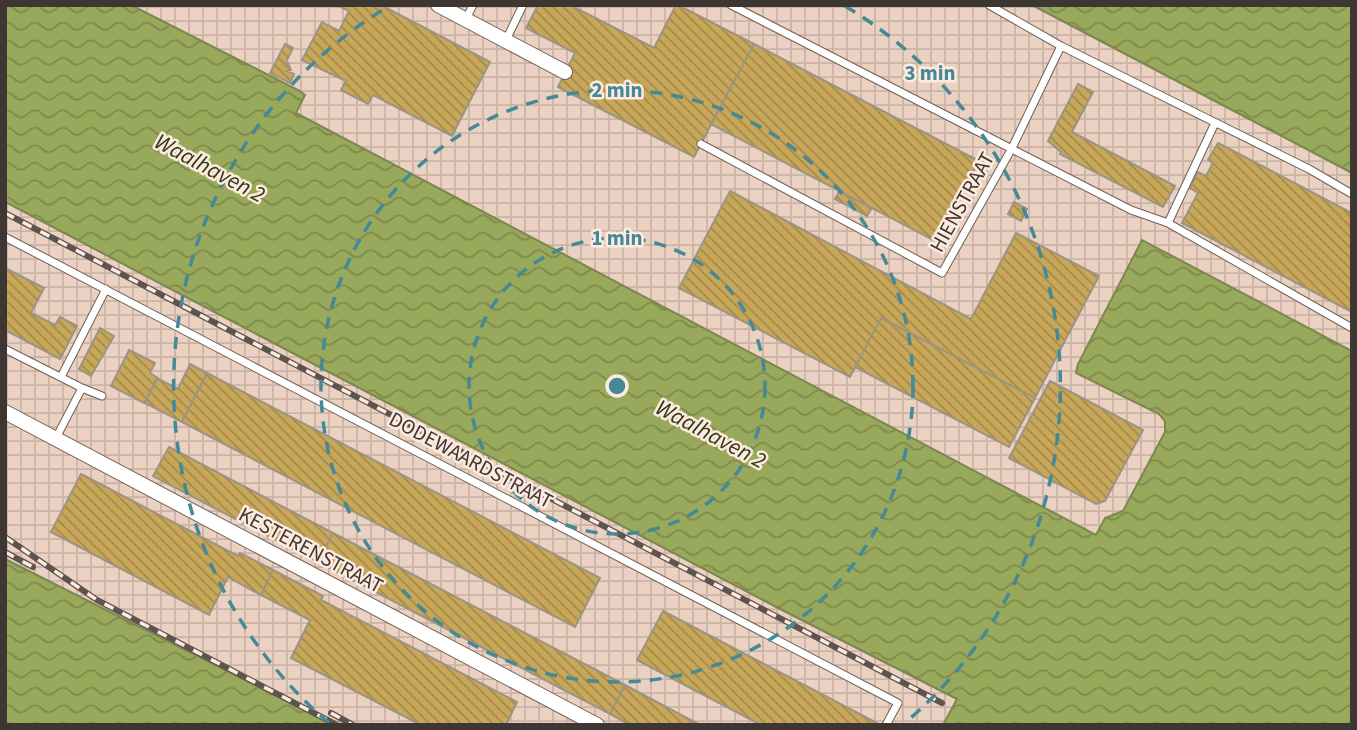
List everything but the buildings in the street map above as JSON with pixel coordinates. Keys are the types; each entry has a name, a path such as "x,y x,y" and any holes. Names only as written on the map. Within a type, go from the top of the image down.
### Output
{"street":[{"path":"438,5 565,72"},
{"name":"KESTERENSTRAAT","path":"5,412 597,725"}],"lane":[{"path":"466,20 473,5"},
{"path":"505,41 523,5"},
{"path":"731,5 1131,210 1168,223 1352,328"},
{"path":"989,5 1061,46 1309,169 1352,194"},
{"name":"HIENSTRAAT","path":"701,144 942,273 1012,148 1061,46"},
{"path":"1168,223 1215,123"},
{"name":"DODEWAARDSTRAAT","path":"5,237 898,703 886,725"},
{"path":"61,377 106,289"},
{"path":"5,349 102,396"},
{"path":"56,439 82,388"}],"shaded area":[{"path":"78,5 1068,5 1352,152 1352,361 1186,410 1115,554"},
{"path":"5,181 973,693 956,725 282,725 5,579"}],"water":[{"name":"Waalhaven 2","path":"5,5 131,5 300,91 305,95 296,113 1096,535 1105,518 1123,511 1165,432 1165,421 1159,414 1076,373 1078,364 1142,240 1352,351 1352,725 943,725 957,699 5,202"},
{"path":"1032,5 1352,5 1352,173"},
{"path":"5,559 334,725 5,725"}],"railway":[{"path":"5,213 942,703"},
{"path":"5,537 97,600 337,725"},
{"path":"5,552 33,567"},
{"path":"331,713 353,725"}]}
